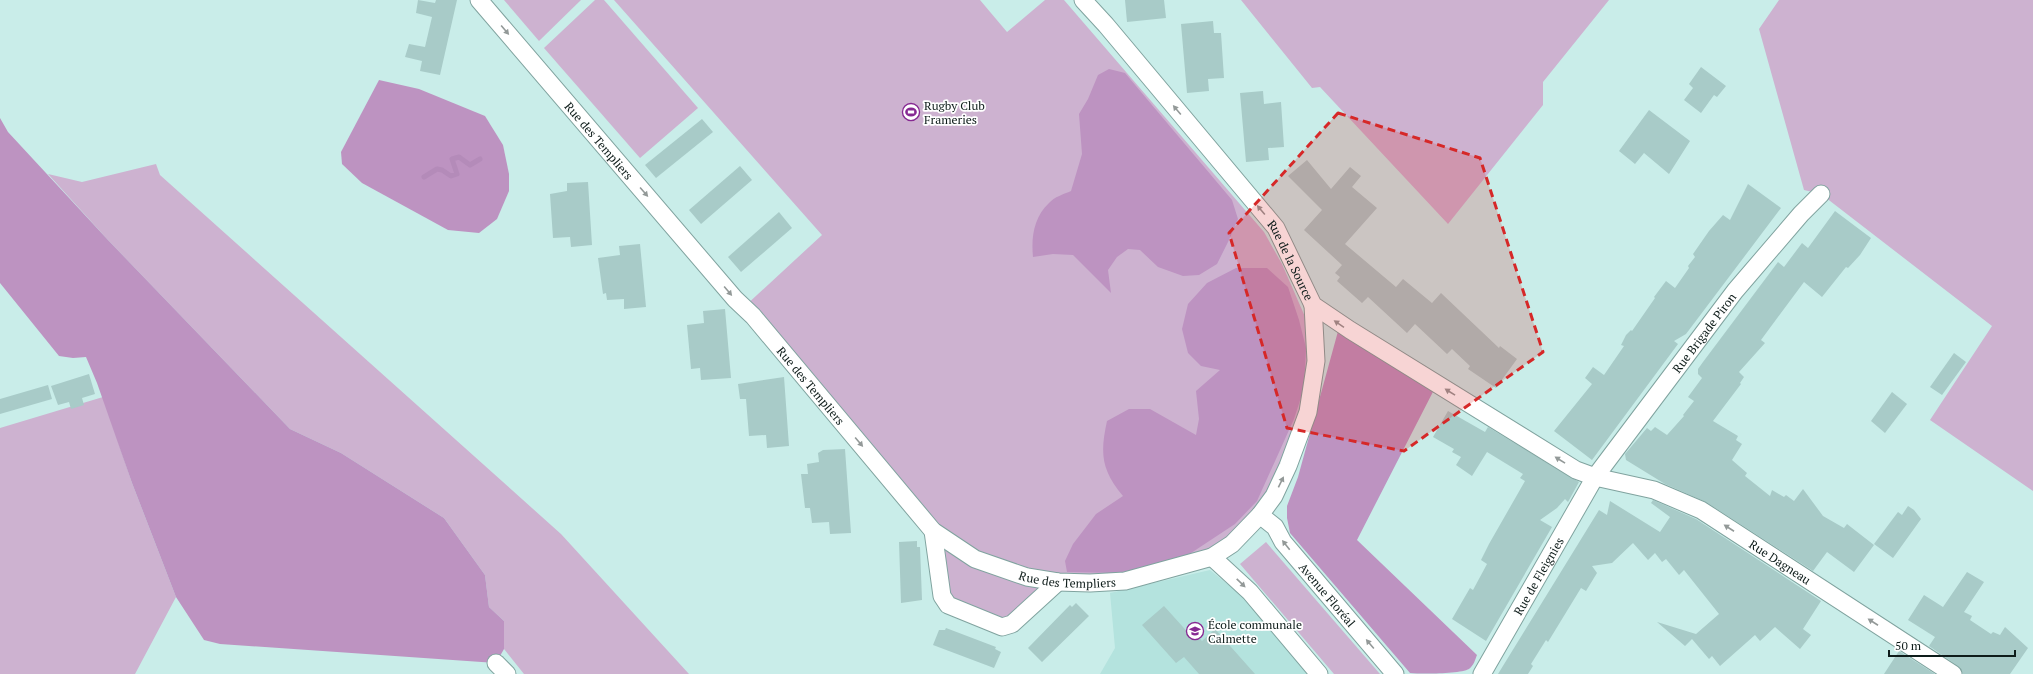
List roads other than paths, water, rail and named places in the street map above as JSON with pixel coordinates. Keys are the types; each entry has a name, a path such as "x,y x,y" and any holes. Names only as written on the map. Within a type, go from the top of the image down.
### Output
{"street":[{"name":"Rue des Templiers","path":"479,0 732,295 753,316 933,531 975,559 1027,577 1058,582 1125,582 1212,557 1232,544 1260,515 1274,496 1288,466 1308,412 1316,361 1313,305"},
{"name":"Rue de la Source","path":"1082,0 1106,25 1276,228 1313,305 1345,327 1576,470 1595,477"},
{"name":"Rue Brigade Piron","path":"1595,477 1735,291 1801,214 1821,194"},
{"name":"Rue de Fleignies","path":"1482,674 1595,477"},
{"name":"Rue Dagneau","path":"1595,477 1654,490 1701,510 1953,674"},
{"name":"Avenue Floréal","path":"1260,515 1275,527 1283,542 1395,674"},
{"path":"933,531 942,596 948,605 1002,627 1012,624 1058,582"},
{"path":"1212,557 1250,592 1319,674"}],"waterway":[{"path":"424,177 437,169 442,170 451,176 457,174 452,159 459,157 470,165 480,159"}],"place":[{"name":"Rugby Club Frameries","path":"911,112"},
{"name":"École communale Calmette","path":"1195,631"}]}
